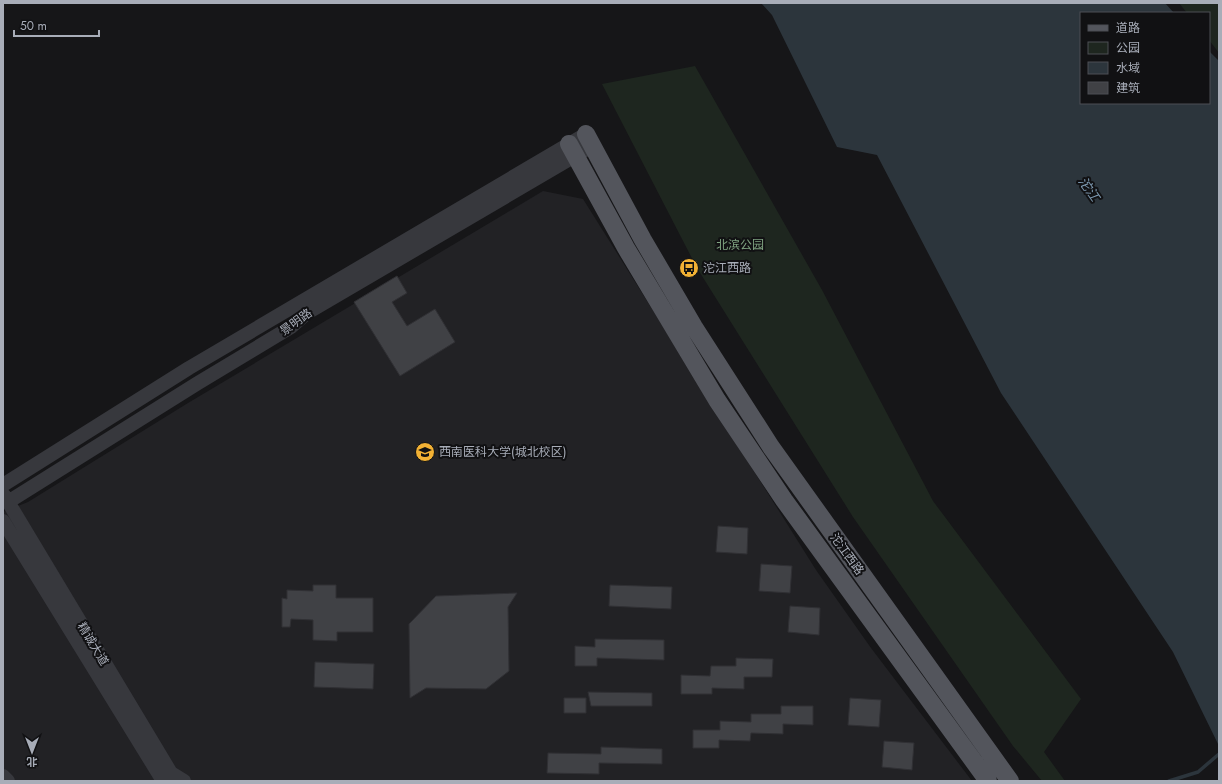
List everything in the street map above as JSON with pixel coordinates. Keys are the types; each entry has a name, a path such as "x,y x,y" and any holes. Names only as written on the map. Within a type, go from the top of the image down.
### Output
{"main road":[{"name":"沱江西路","path":"589,140 643,240 686,313 771,447 1010,781"},
{"name":"沱江西路","path":"572,149 626,248 717,400 784,500 988,781"}],"street":[{"name":"景明路","path":"3,485 189,368 589,140"},
{"name":"景明路","path":"4,499 291,327 307,313 572,149"},
{"name":"精诚大道","path":"4,499 171,773 178,779 184,781"},
{"name":"精诚大道","path":"3,521 163,781"},
{"path":"3,776 8,781"}],"shaded area":[{"name":"西南医科大学(城北校区)","path":"543,191 583,199 816,570 871,648 972,781 3,781 3,512 28,502 188,403"}],"green space":[{"path":"1179,3 1219,3 1219,53 1210,41 1210,12 1186,12"},
{"name":"北滨公园","path":"695,66 822,290 933,501 1081,699 1044,752 1065,781 1042,781 1013,746 853,517 697,268 602,84"}],"water":[{"name":"沱江","path":"761,3 1165,3 1173,12 1080,12 1080,104 1210,104 1210,52 1219,61 1219,746 1173,652 1001,393 877,155 837,147 772,15"}],"building":[{"path":"397,276 407,293 392,302 407,326 435,309 455,342 400,376 354,302"},
{"path":"718,526 748,528 747,554 716,552"},
{"path":"761,564 792,566 790,593 759,591"},
{"path":"313,585 336,585 336,598 373,598 373,632 337,632 337,641 313,640 313,620 291,619 290,627 282,627 282,598 287,599 287,590 313,591"},
{"path":"610,585 672,587 671,609 609,606"},
{"path":"517,593 508,607 509,671 486,689 426,688 410,698 409,624 436,596"},
{"path":"790,606 820,608 819,635 788,632"},
{"path":"595,639 664,640 664,660 597,658 597,666 575,666 575,646 595,647"},
{"path":"736,658 773,659 772,677 744,677 744,689 712,688 712,694 681,694 681,675 710,676 711,666 736,666"},
{"path":"315,662 374,664 373,689 314,687"},
{"path":"588,692 652,693 652,706 591,706"},
{"path":"564,698 586,698 586,713 564,713"},
{"path":"850,698 881,700 879,727 848,725"},
{"path":"781,706 813,706 813,725 783,724 783,734 751,733 750,741 719,740 719,748 693,748 693,730 720,730 720,721 751,722 751,714 781,714"},
{"path":"884,741 914,743 912,770 882,767"},
{"path":"601,747 662,749 662,764 599,763 599,774 547,773 548,753 601,754"}],"waterway":[{"path":"1169,781 1198,772 1219,754"}],"place":[{"name":"沱江西路","path":"689,268"},
{"name":"西南医科大学(城北校区)","path":"425,452"}]}
